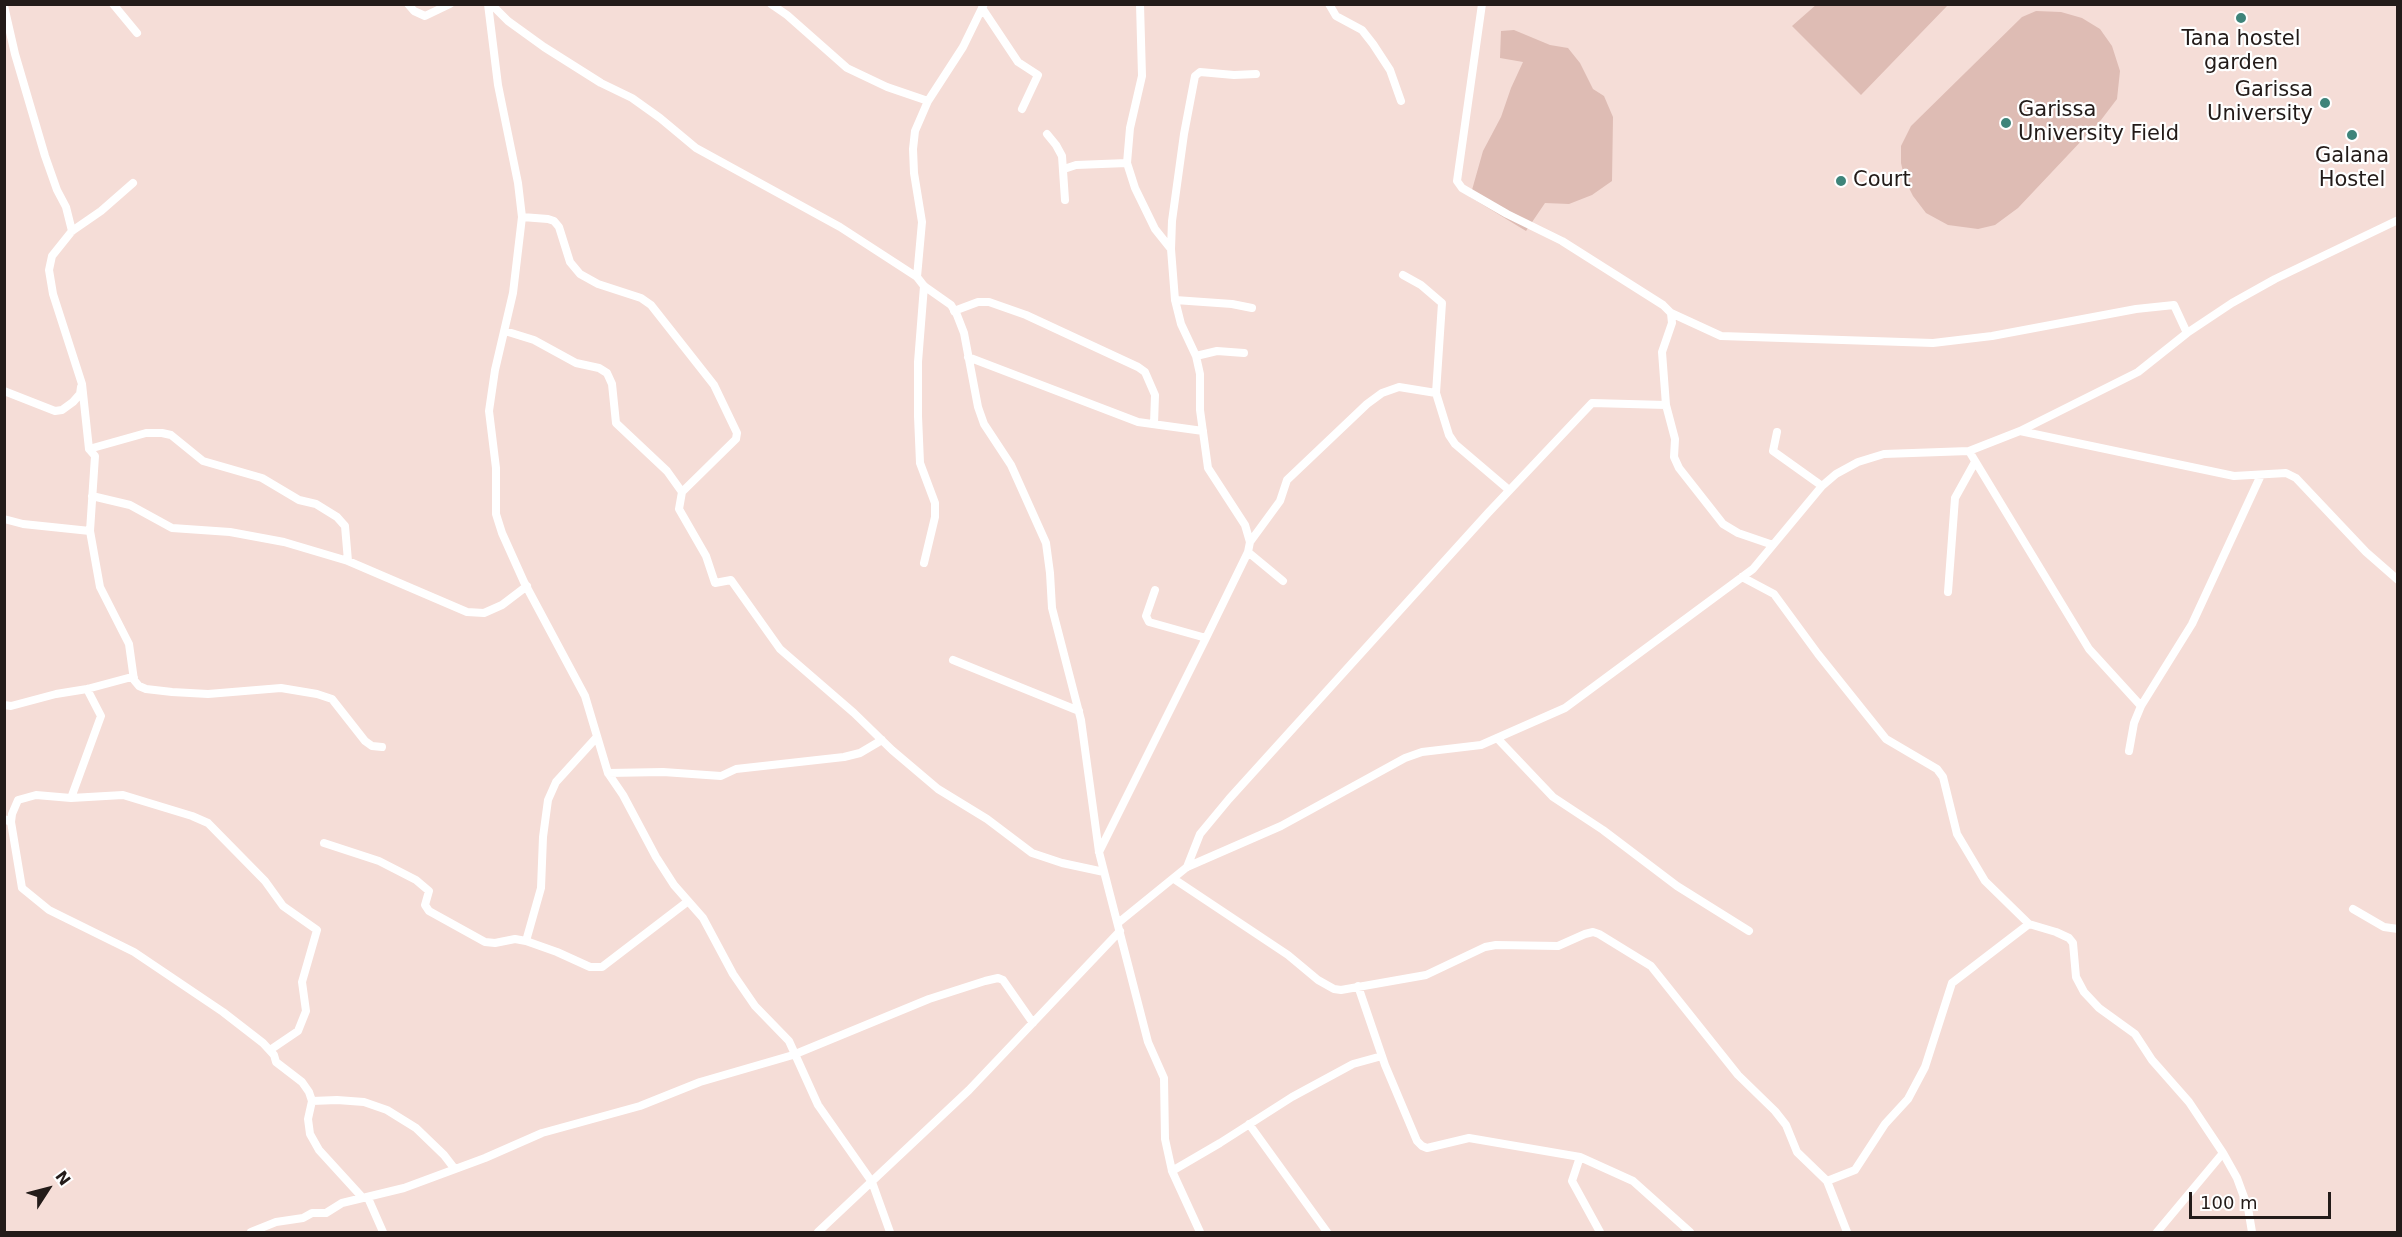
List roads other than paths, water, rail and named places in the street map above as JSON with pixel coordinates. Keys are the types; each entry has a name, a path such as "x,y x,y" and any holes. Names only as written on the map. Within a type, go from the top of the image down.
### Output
{"street":[{"path":"113,4 137,33"},
{"path":"408,4 414,11 425,16 450,4"},
{"path":"489,4 498,85 518,183 522,217 513,292 495,370 489,411 496,459 496,514 502,533 585,696 608,773 623,795 656,857 687,902 703,918 734,974 755,1006 789,1041 793,1055 818,1105 872,1182 890,1233"},
{"path":"489,4 544,47 601,83 632,98 696,148 840,227 917,277 924,286 951,305 964,333 978,406 984,424 1011,465 1046,543 1052,608 1079,711 1099,852 1148,1042 1164,1078 1165,1139 1172,1171 1200,1233"},
{"path":"771,4 787,15 847,68 887,87 928,101"},
{"path":"1140,4 1142,76 1130,128 1127,163 1135,188 1155,229 1171,249"},
{"path":"1329,4 1336,16 1362,30 1373,44 1390,70 1401,101"},
{"path":"1482,4 1457,181 1461,188 1562,242 1663,305 1671,313 1721,336 1933,343 1992,336 2136,309 2174,305 2187,333"},
{"path":"4,6 15,54 45,156 57,190 66,207 72,231"},
{"path":"917,277 922,222 914,172 915,131 928,101 963,47 983,6"},
{"path":"983,6 1018,62 1038,75 1022,109"},
{"path":"1250,542 1245,525 1208,468 1203,431 1200,374 1196,356 1186,337 1175,300 1171,249 1172,221 1184,134 1195,76 1200,72 1256,74"},
{"path":"1047,134 1059,150 1064,169 1065,201"},
{"path":"1064,169 1076,165 1127,163"},
{"path":"133,183 100,212 72,231 52,256 49,270 52,294 82,384 89,449 95,456 90,531 100,587 129,644 134,678 139,686 172,692 208,694 281,688 317,694 332,699 365,741 372,746 382,747"},
{"path":"522,217 554,221 559,227 570,262 580,274 598,284 641,298 651,305 714,385 737,433 736,439 682,492 679,509 706,556 715,583 731,580 780,649 938,789 987,819 1032,853 1062,864 1104,872"},
{"path":"818,1233 969,1090 1034,1023 1119,927 1187,867 1281,826 1405,758 1422,752 1481,745 1565,708 1702,609 1753,569 1822,486 1836,474 1858,462 1884,454 1969,451 2020,431 2138,372 2187,333 2232,303 2397,220"},
{"path":"1403,275 1421,285 1442,303 1436,393 1449,435 1455,444 1509,490"},
{"path":"924,286 918,362 920,463 935,503 924,563"},
{"path":"1175,300 1232,304 1252,308"},
{"path":"954,311 978,302 989,302 1026,315 1138,368 1145,372 1155,395 1154,424"},
{"path":"1671,313 1672,323 1662,352 1666,405 1675,439 1674,457 1688,482 1723,524 1738,533 1773,546"},
{"path":"505,331 534,340 576,363 604,370 612,384 616,423 667,471 682,492"},
{"path":"1196,356 1217,351 1244,353"},
{"path":"968,357 1115,415 1138,422 1203,431"},
{"path":"4,391 55,411 62,410 73,402 80,394 82,384"},
{"path":"1099,852 1248,552 1250,542 1280,501 1287,480 1366,404 1382,393 1399,387 1436,393"},
{"path":"1187,867 1200,834 1229,799 1509,490 1592,403 1666,405"},
{"path":"2020,431 2234,476 2286,473 2296,478 2366,552 2397,580"},
{"path":"1777,432 1773,451 1822,486"},
{"path":"89,449 146,433 171,435 203,461 262,478 299,500 316,504 337,517 345,526 348,561"},
{"path":"1969,451 2089,649 2141,706"},
{"path":"1948,592 1955,498 1975,462"},
{"path":"2129,752 2134,723 2141,706 2192,624 2261,475"},
{"path":"92,496 130,505 172,528 230,532 284,542 348,561 467,612 484,613 502,605 527,586"},
{"path":"4,519 23,524 90,531"},
{"path":"1248,552 1283,581"},
{"path":"1742,577 1774,594 1818,654 1886,739 1936,770 1943,777 1957,834 1985,881 2029,924 2056,932 2069,938 2073,943 2076,977 2084,992 2099,1008 2135,1035 2152,1060 2189,1102 2223,1154 2237,1178 2248,1208 2252,1233"},
{"path":"1155,590 1146,616 1149,622 1206,638"},
{"path":"952,660 1079,711"},
{"path":"4,705 134,678"},
{"path":"71,798 101,716 87,689"},
{"path":"526,940 541,888 544,859 543,837 548,800 556,782 596,738"},
{"path":"1497,738 1553,797 1603,830 1677,886 1749,931"},
{"path":"608,773 663,772 721,776 736,769 844,757 860,753 882,740"},
{"path":"270,1050 298,1031 306,1011 302,982 316,930 283,906 266,881 208,823 192,816 123,795 71,798 36,795 18,800 8,821 22,888 49,910 134,952 224,1012 270,1050 276,1062 302,1082 309,1092 312,1101 308,1119 310,1134 320,1150 364,1197 384,1233"},
{"path":"324,843 379,861 416,880 429,891 425,905 429,910 485,942 526,940 590,967 602,967 687,902"},
{"path":"1174,879 1288,955 1329,987 1341,990 1426,975 1485,947 1496,945 1558,946 1585,934 1593,932 1599,934 1644,960 1657,972 1738,1075 1775,1111 1786,1125 1797,1152 1827,1181 1847,1233"},
{"path":"2353,909 2384,927 2397,929"},
{"path":"1827,1181 1855,1170 1884,1124 1908,1099 1925,1067 1952,983 2029,924"},
{"path":"251,1233 276,1222 303,1218 312,1213 326,1213 342,1203 404,1188 542,1133 640,1106 700,1082 793,1055 929,999 998,978 1006,982 1034,1023"},
{"path":"1358,986 1382,1056 1417,1141 1422,1146 1427,1148 1442,1146 1469,1137 1580,1157 1633,1181 1690,1233"},
{"path":"1172,1171 1292,1097 1353,1064 1382,1056"},
{"path":"312,1101 364,1102 387,1110 416,1128 454,1168"},
{"path":"1249,1124 1326,1233"},
{"path":"2157,1233 2223,1154"},
{"path":"1580,1157 1572,1181 1600,1233"}],"place":[{"name":"Tana hostel garden","path":"2241,18"},
{"name":"Garissa University","path":"2325,103"},
{"name":"Garissa University Field","path":"2006,123"},
{"name":"Galana Hostel","path":"2352,135"},
{"name":"Court","path":"1841,181"}]}
